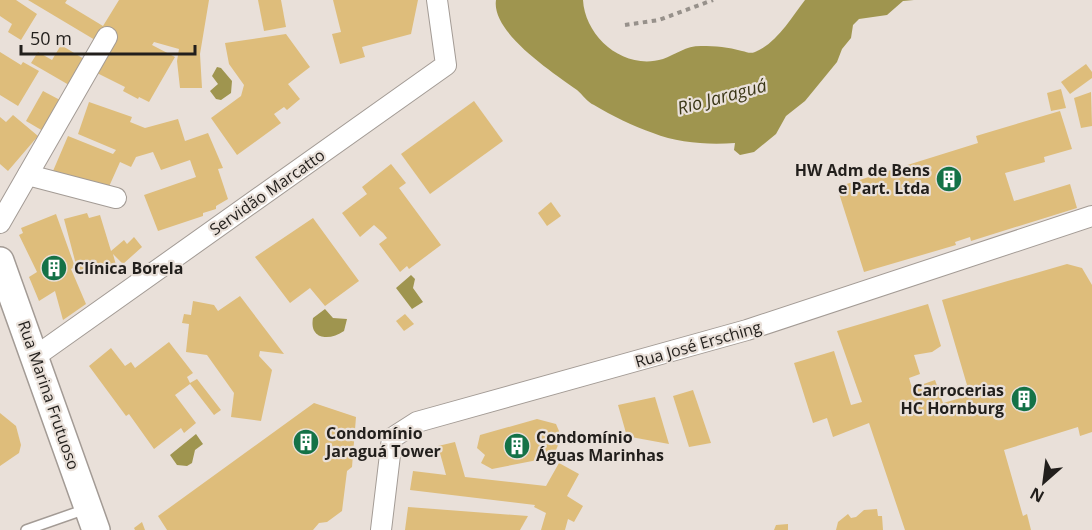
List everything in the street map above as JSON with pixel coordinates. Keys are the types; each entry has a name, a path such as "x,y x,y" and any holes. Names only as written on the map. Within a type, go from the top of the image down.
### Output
{"street":[{"name":"Servidão Marcatto","path":"36,356 446,65 437,0"},
{"path":"0,224 107,37"},
{"path":"28,175 116,198"},
{"name":"Rua José Ersching","path":"381,530 392,438 417,422 747,330 1092,216"},
{"name":"Rua Marina Frutuoso","path":"0,261 36,356 92,519"}],"lane":[{"path":"26,530 92,519"}],"path":[{"path":"625,25 659,21 714,0"}],"water":[{"name":"Rio Jaraguá","path":"496,0 583,0 585,14 591,27 609,48 634,60 648,61 663,59 695,46 755,52 777,36 805,0 914,0 903,1 887,15 859,19 853,25 851,38 842,49 837,62 805,101 786,116 776,134 754,152 740,155 734,150 735,143 714,144 673,139 623,121 592,104 540,63 513,38 503,26 497,13"},
{"path":"217,67 221,68 232,81 231,93 221,100 216,99 210,91 218,84 212,76"},
{"path":"411,275 415,279 413,288 423,302 412,309 396,288"},
{"path":"325,309 333,318 347,319 344,331 327,337 314,331 313,318"},
{"path":"196,434 203,444 195,450 192,463 187,466 177,465 170,455"}],"building":[{"path":"0,0 16,0 37,14 21,40 8,32 12,24 0,16"},
{"path":"28,0 67,0 65,3 103,26 119,0 209,0 200,54 202,88 180,88 177,61 179,49 154,42 152,45 175,57 149,102 139,97 138,99 123,91 125,87 95,72 117,33 101,29 95,40"},
{"path":"258,0 281,0 286,27 264,31"},
{"path":"333,0 418,0 411,34 362,47 365,57 340,64 332,34 341,32"},
{"path":"286,34 310,67 288,84 300,99 287,110 284,107 274,114 281,123 237,155 211,118 241,96 244,85 229,64 225,43"},
{"path":"61,45 84,59 69,85 31,63 38,52 52,60"},
{"path":"0,52 21,65 23,62 39,71 18,106 0,95"},
{"path":"1086,64 1092,72 1092,78 1070,94 1061,82"},
{"path":"1061,89 1066,108 1051,111 1047,93"},
{"path":"43,91 60,100 43,131 26,121"},
{"path":"1091,92 1092,126 1081,128 1074,98"},
{"path":"474,101 503,141 430,194 401,154"},
{"path":"89,102 132,117 130,122 145,128 178,119 185,141 208,133 223,168 218,169 228,199 216,206 216,209 203,213 203,216 158,231 144,195 196,177 190,160 161,170 153,152 136,157 131,167 120,162 107,191 53,171 68,136 113,154 116,150 78,134"},
{"name":"HW Adm de Bens e Part. Ltda","path":"1060,111 1072,149 1044,157 1045,162 1005,173 1014,201 1070,184 1077,208 971,241 970,237 955,242 956,245 864,272 837,187 978,143 976,136"},
{"path":"13,115 38,136 8,171 0,164 0,117 6,122"},
{"path":"391,164 406,183 399,188 441,245 409,269 407,266 400,272 379,244 387,238 383,233 374,225 360,237 342,213 367,194 362,187"},
{"path":"551,202 561,216 547,226 538,213"},
{"path":"87,213 89,218 100,215 111,251 124,240 127,244 134,237 142,247 123,264 113,254 116,265 79,276 64,219"},
{"name":"Clínica Borela","path":"56,214 75,267 71,269 86,304 63,320 55,291 39,301 29,277 37,272 19,235 23,233 21,228"},
{"path":"313,218 359,281 325,306 310,288 290,303 255,257"},
{"name":"Carrocerias HC Hornburg","path":"1067,264 1082,268 1092,285 1092,432 1080,436 1078,427 1004,450 1023,516 1027,514 1031,530 905,530 869,423 833,437 827,418 813,423 794,363 834,351 851,405 862,402 837,331 928,304 941,346 932,352 914,355 920,374 909,378 912,388 935,380 943,403 968,396 965,386 967,385 942,300"},
{"path":"240,296 284,354 260,351 259,356 272,370 261,421 231,417 234,393 207,355 186,352 189,324 182,323 184,314 191,315 193,301 214,305 218,311"},
{"path":"405,314 414,324 404,331 396,321"},
{"path":"169,342 193,373 187,377 190,383 197,379 221,410 214,415 190,384 175,395 196,423 184,433 181,428 154,449 129,414 126,416 89,366 111,348 125,366 131,362 135,368"},
{"path":"693,390 711,443 689,447 673,396"},
{"path":"655,397 669,444 631,437 630,433 626,433 618,405"},
{"name":"Condomínio Jaraguá Tower","path":"314,403 356,417 352,467 347,471 342,511 327,522 319,523 313,530 167,530 158,516"},
{"path":"0,413 16,426 21,445 19,453 0,466"},
{"name":"Condomínio Águas Marinhas","path":"537,419 556,424 559,431 556,441 559,443 553,457 492,469 481,463 485,455 477,448 480,435"},
{"path":"455,442 465,477 546,486 559,463 579,474 567,496 583,506 574,522 568,519 565,530 541,530 546,513 534,507 535,505 410,490 413,471 446,475 438,446"},
{"path":"408,507 528,516 520,530 405,530"},
{"path":"877,509 878,516 882,516 883,530 836,530 838,522 848,514 851,518 864,510"},
{"path":"142,522 145,530 135,530 134,528"},
{"path":"788,524 788,530 774,530 776,525"}],"place":[{"name":"HW Adm de Bens e Part. Ltda","path":"949,179"},
{"name":"Clínica Borela","path":"54,268"},
{"name":"Carrocerias HC Hornburg","path":"1024,399"},
{"name":"Condomínio Jaraguá Tower","path":"306,442"},
{"name":"Condomínio Águas Marinhas","path":"517,446"}]}
